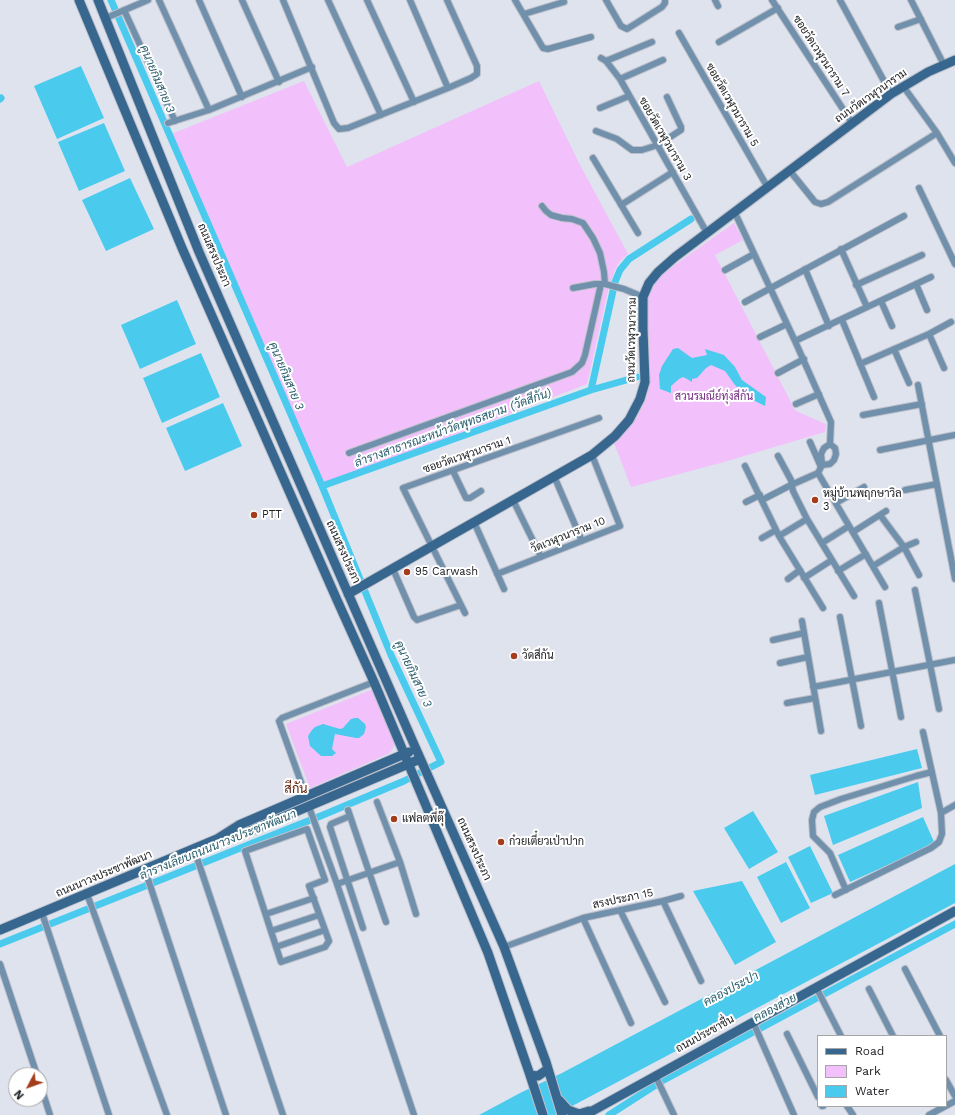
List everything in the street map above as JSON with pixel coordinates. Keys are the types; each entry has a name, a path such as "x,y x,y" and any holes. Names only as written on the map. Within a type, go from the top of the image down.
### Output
{"main road":[{"path":"79,0 186,258 374,682 488,953 542,1114"},
{"name":"ถนนสรงประภา","path":"98,0 109,16 199,252 357,590 416,749 504,947 564,1113"},
{"name":"ถนนวัดเวฬุวนาราม","path":"357,590 592,455 616,436 629,420 640,399 644,382 642,330 643,297 649,283 658,272 707,233 891,94 928,72 955,60"},
{"path":"186,258 199,252"},
{"name":"ถนนนาวงประชาพัฒนา","path":"0,930 43,915 87,894 147,874 194,849 217,839 239,825 416,749"},
{"name":"ถนนนาวงประชาพัฒนา","path":"217,839 243,834 422,762"},
{"path":"451,864 465,858"},
{"name":"ถนนประชาชื่น","path":"589,1113 658,1080 817,988 955,911"},
{"path":"530,1075 538,1076 549,1073"},
{"path":"564,1113 589,1113"}],"street":[{"path":"109,16 148,0"},
{"path":"159,0 209,110"},
{"path":"199,0 242,97"},
{"path":"242,0 279,82"},
{"path":"283,0 334,123 339,129 348,128 414,102 471,78 477,74 478,66 447,0"},
{"path":"328,0 381,115"},
{"path":"367,0 414,102"},
{"path":"410,0 448,88"},
{"path":"515,0 539,44 543,48 548,49 591,37"},
{"path":"606,0 621,26 627,29 662,7 665,0"},
{"path":"714,0 718,6"},
{"name":"ซอยวัดเวฬุวนาราม 7","path":"772,0 852,123"},
{"path":"840,0 891,94"},
{"path":"913,1 920,19 944,65"},
{"path":"524,14 564,2"},
{"path":"719,42 778,8"},
{"path":"123,10 175,121"},
{"path":"898,27 920,19"},
{"name":"ซอยวัดเวฬุวนาราม 5","path":"679,33 768,188"},
{"name":"ซอยวัดเวฬุวนาราม 3","path":"652,42 603,60 620,79 707,233"},
{"path":"620,79 663,60"},
{"path":"168,123 209,110 312,67"},
{"path":"903,86 937,133 955,163"},
{"path":"600,108 629,96"},
{"path":"596,131 617,139 632,150 642,150 658,145 681,130 667,97"},
{"path":"790,171 815,202 821,204 828,202 937,133"},
{"path":"593,158 638,233"},
{"path":"621,205 673,172"},
{"path":"919,188 955,264"},
{"path":"349,453 572,372 582,362 604,285 604,272 600,253 593,238 583,223 572,219 551,215 542,206"},
{"path":"735,212 804,359 831,422 831,442 835,448 836,454 834,460 830,464 791,485 761,498 746,502"},
{"path":"745,302 904,216"},
{"path":"841,249 867,307"},
{"path":"725,270 754,254"},
{"path":"856,285 922,255"},
{"path":"805,269 829,326"},
{"path":"795,341 931,278"},
{"path":"573,288 595,284 604,285 624,289 643,297"},
{"path":"916,284 927,310"},
{"path":"881,301 892,326"},
{"path":"842,320 874,397"},
{"path":"860,364 929,334 951,322"},
{"path":"760,337 787,324"},
{"path":"929,334 944,368"},
{"path":"894,349 909,383"},
{"path":"778,372 804,359"},
{"path":"918,385 937,484 952,551 955,579"},
{"path":"796,404 819,394"},
{"path":"863,415 922,404"},
{"name":"ซอยวัดเวฬุวนาราม 1","path":"432,546 404,488 599,418"},
{"path":"880,450 955,435"},
{"path":"810,442 836,503 885,587"},
{"path":"821,468 824,448 831,442"},
{"name":"วัดเวฬุวนาราม 10","path":"497,574 620,526 592,455"},
{"path":"778,456 791,480 791,485 807,519 854,596"},
{"path":"745,466 778,533 823,608"},
{"path":"453,471 466,498 470,498 481,491"},
{"path":"554,476 582,541"},
{"path":"905,490 937,484"},
{"path":"836,503 864,487"},
{"path":"513,500 541,557"},
{"path":"822,543 886,511"},
{"path":"880,515 904,547 919,575"},
{"path":"762,538 778,533 807,519"},
{"path":"474,522 504,589"},
{"path":"873,566 904,547 916,542"},
{"path":"432,546 465,613"},
{"path":"838,571 866,554"},
{"path":"804,578 832,560"},
{"path":"393,569 414,617 417,620 461,604"},
{"path":"788,579 800,570"},
{"path":"915,590 939,709"},
{"path":"879,603 901,717"},
{"path":"840,617 861,726"},
{"path":"802,621 821,731"},
{"path":"773,640 804,633"},
{"path":"780,662 808,657"},
{"path":"813,687 955,660"},
{"path":"306,796 279,722 282,718 374,682"},
{"path":"787,703 815,698"},
{"path":"836,896 931,848 939,842 942,834 941,813 923,732"},
{"path":"846,890 830,853 812,836 812,820 814,812 820,807 841,799 932,772"},
{"path":"377,802 400,862 416,914"},
{"path":"941,813 955,806"},
{"path":"309,807 337,884 414,1115"},
{"path":"348,810 386,922"},
{"path":"350,816 331,824 330,827 364,928"},
{"path":"307,829 325,880 309,886 329,939 327,945 281,962 266,914 245,852 307,829"},
{"path":"194,849 283,1115"},
{"path":"337,884 400,862"},
{"path":"147,874 226,1115"},
{"path":"87,894 167,1115"},
{"path":"663,900 681,896"},
{"path":"266,914 314,898"},
{"name":"สรงประภา 15","path":"504,947 583,918 663,900 701,981"},
{"path":"620,910 664,1002"},
{"path":"43,915 109,1115"},
{"path":"271,931 319,915"},
{"path":"583,918 631,1023"},
{"path":"276,947 326,930"},
{"path":"0,964 34,1067"},
{"path":"905,969 939,1035"},
{"path":"817,988 840,1035"},
{"path":"869,989 892,1035"},
{"path":"754,1024 794,1115"},
{"path":"787,1034 817,1095"},
{"path":"658,1080 674,1115"},
{"path":"947,1082 955,1096"},
{"path":"929,1115 945,1107"}],"green space":[{"path":"304,81 347,167 539,81 579,163 628,254 620,261 615,270 608,291 587,384 322,486 169,135"},
{"name":"สวนรมณีย์ทุ่งสีกัน","path":"734,223 743,240 715,255 795,410 826,424 825,432 724,462 631,487 614,443 637,417 647,397 650,379 650,361 646,304 649,291 652,285 662,274"},
{"path":"373,689 396,743 390,753 310,788 286,724"}],"water":[{"path":"81,66 104,118 57,139 34,86"},
{"path":"104,123 125,171 79,191 58,142"},
{"path":"130,178 154,229 106,251 82,200"},
{"path":"177,300 196,344 140,369 121,325"},
{"path":"678,348 692,358 707,355 705,349 724,355 735,367 742,380 766,397 765,406 747,397 735,385 725,371 711,365 706,368 697,378 692,379 692,382 683,377 679,379 671,386 671,393 660,389 659,375 662,366 673,349"},
{"path":"201,353 220,397 162,423 143,378"},
{"path":"223,403 242,446 185,471 166,428"},
{"path":"358,718 365,724 366,727 364,734 359,738 356,738 335,734 332,749 336,753 332,756 321,756 310,746 308,736 315,727 323,724 340,729 343,728 351,719"},
{"path":"917,749 922,768 815,795 810,775"},
{"path":"918,782 922,808 833,845 824,816"},
{"path":"753,811 778,852 749,869 724,828"},
{"path":"923,817 935,844 850,882 838,855"},
{"path":"810,846 833,893 811,903 788,857"},
{"path":"786,862 810,908 781,923 757,877"},
{"name":"คลองประปา","path":"955,864 955,903 576,1104 555,1115 479,1115 562,1073"},
{"path":"742,881 776,942 735,965 693,891"}],"waterway":[{"name":"คูนายกิมสาย 3","path":"0,944 323,815 404,781 441,762 391,655 322,486 111,0"},
{"name":"ลำรางสาธารณะหน้าวัดพุทธสยาม (วัดสีกัน)","path":"322,486 591,390 615,282 620,270 629,259 691,219"},
{"name":"ลำรางสาธารณะหน้าวัดพุทธสยาม (วัดสีกัน)","path":"591,390 637,377"},
{"name":"คลองส่วย","path":"609,1115 662,1081 955,924"}],"place":[{"name":"หมู่บ้านพฤกษาวิล 3","path":"815,500"},
{"name":"PTT","path":"254,515"},
{"name":"95 Carwash","path":"407,572"},
{"name":"วัดสีกัน","path":"514,656"},
{"name":"แฟลตพี่ตุ๊","path":"394,819"},
{"name":"ก๋วยเตี๋ยวเป่าปาก","path":"501,842"}],"district":[{"name":"สีกัน","path":"296,789"}],"water label":[{"name":"ลำรางเลียบถนนนาวงประชาพัฒนา","path":"218,845"}]}
